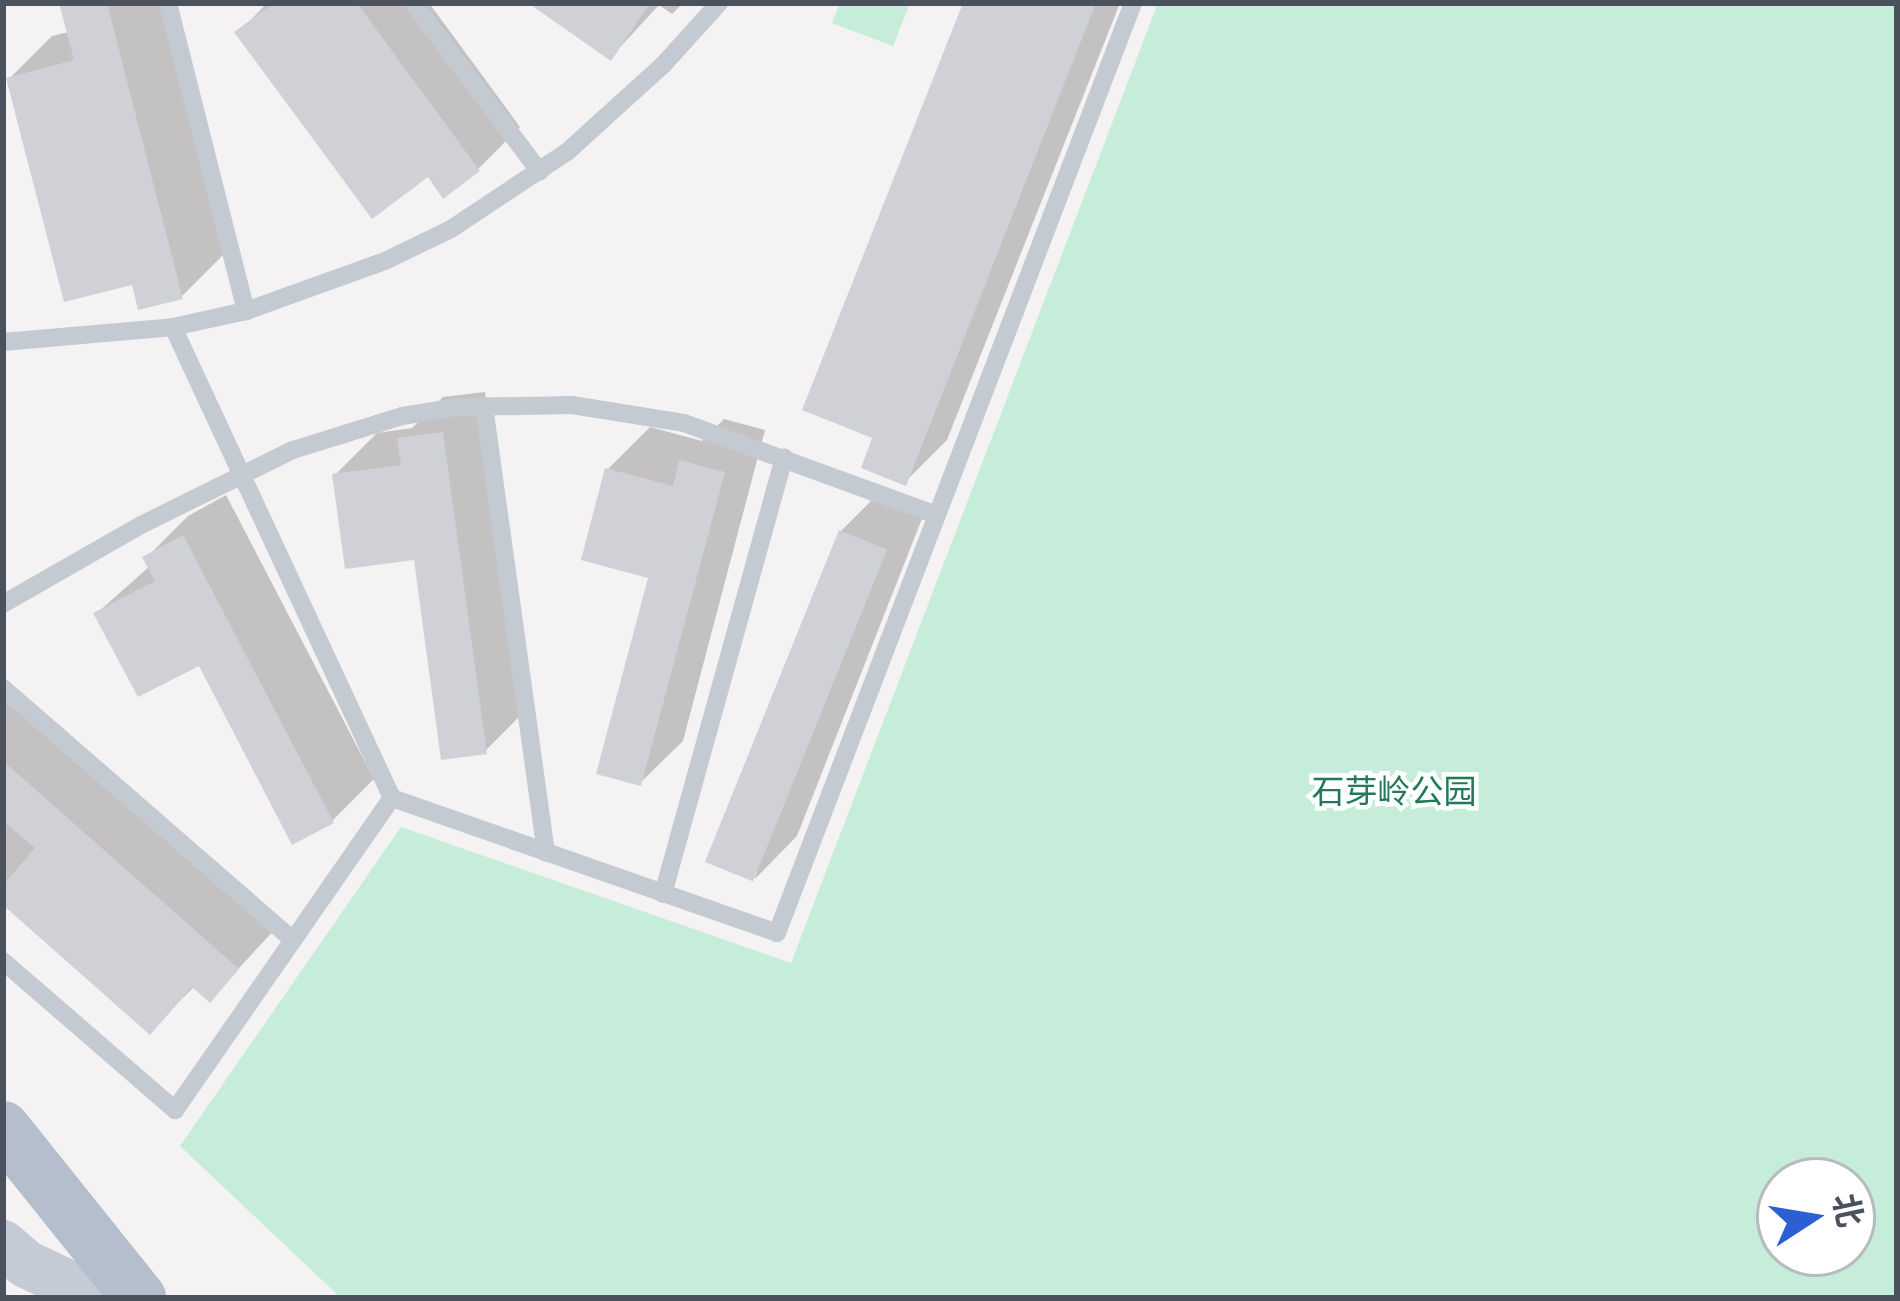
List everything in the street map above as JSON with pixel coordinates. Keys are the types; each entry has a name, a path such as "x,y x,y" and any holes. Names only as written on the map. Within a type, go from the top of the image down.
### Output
{"main road":[{"path":"3,1128 139,1298"},
{"path":"4,1258 53,1189"},
{"path":"4,1258 28,1298"},
{"path":"4,1258 98,1298"}],"lane":[{"path":"168,3 246,311"},
{"path":"413,3 540,172"},
{"path":"3,342 173,327 246,311 385,261 451,229 540,172 616,110 719,3"},
{"path":"173,327 392,798 777,933 1133,3"},
{"path":"3,604 241,473 347,430 484,406 628,411 684,423 937,515"},
{"path":"484,406 546,853"},
{"path":"664,893 784,457"},
{"path":"3,688 293,940"},
{"path":"3,961 175,1110 392,798"}],"green space":[{"path":"840,3 910,3 893,46 832,23"},
{"name":"石芽岭公园","path":"1158,3 1897,3 1897,1298 341,1298 180,1146 401,827 791,963"}],"building":[{"path":"59,3 107,3 183,299 138,310 132,285 64,302 6,78 74,60"},
{"path":"274,3 357,3 480,171 443,199 428,177 372,219 234,32"},
{"path":"528,3 650,3 611,61"},
{"path":"963,3 1096,3 906,486 861,468 872,438 802,410"},
{"path":"443,432 487,754 441,760 414,560 345,569 332,474 401,465 397,438"},
{"path":"679,460 725,472 641,786 596,774 648,578 581,560 605,468 673,486"},
{"path":"839,530 887,549 753,881 705,862"},
{"path":"183,535 334,823 292,845 199,666 138,697 93,613 155,581 142,557"},
{"path":"3,761 239,969 210,1003 192,987 150,1035 3,905 3,885 35,848 3,821"}]}
